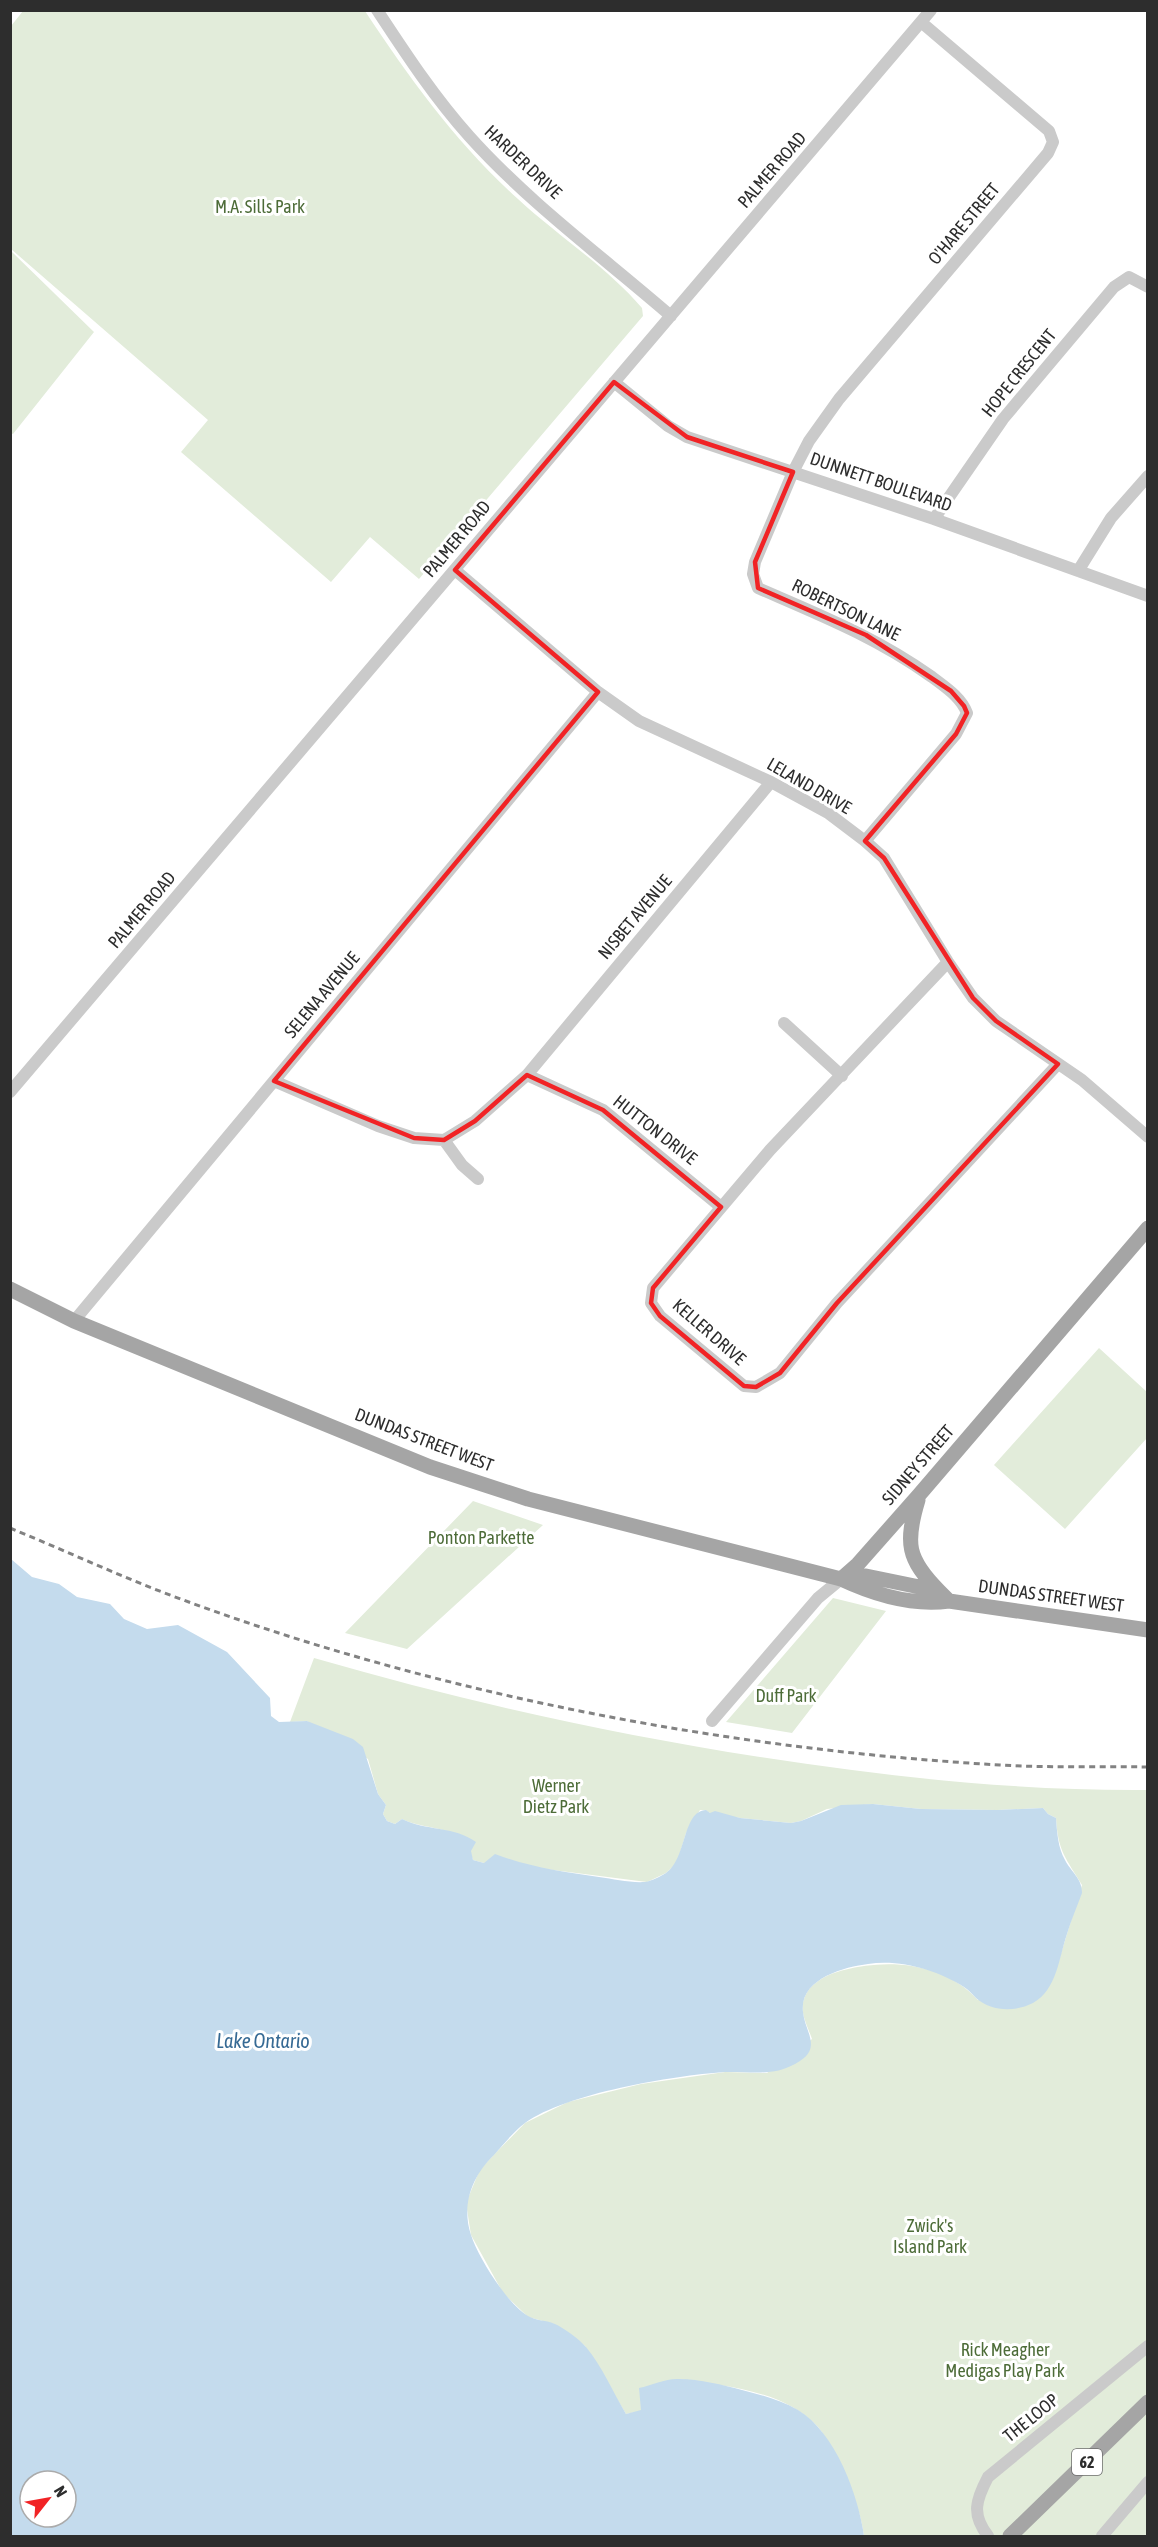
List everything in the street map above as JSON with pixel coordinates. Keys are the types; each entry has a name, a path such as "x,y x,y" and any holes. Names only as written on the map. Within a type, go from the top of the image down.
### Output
{"main road":[{"name":"SIDNEY STREET","path":"841,1579 858,1564 919,1495 1148,1228"},
{"name":"DUNDAS STREET WEST","path":"10,1289 74,1321 430,1467 528,1499 841,1579 866,1576 944,1596 1148,1630"},
{"path":"919,1495 910,1525 909,1544 913,1559 944,1596"},
{"name":"62","path":"1010,2536 1148,2402"}],"street":[{"name":"HARDER DRIVE","path":"377,10 433,92 469,136 572,232 671,316"},
{"name":"PALMER ROAD","path":"10,1092 931,10"},
{"name":"O'HARE STREET","path":"793,471 809,441 839,399 1048,153 1053,142 1049,131 921,22"},
{"name":"HOPE CRESCENT","path":"934,519 1003,420 1114,287 1130,276 1148,287"},
{"name":"DUNNETT BOULEVARD","path":"614,382 668,426 687,437 934,519 1148,596"},
{"name":"ROBERTSON LANE","path":"793,471 755,562 753,574 758,588 866,635 906,659 951,691 967,713 956,734 865,841"},
{"path":"1077,571 1111,518 1148,476"},
{"name":"LELAND DRIVE","path":"455,570 598,692 639,721 771,782 828,813 865,841 885,858 948,962 974,998 996,1021 1082,1080 1148,1137"},
{"name":"SELENA AVENUE","path":"74,1321 598,692"},
{"name":"NISBET AVENUE","path":"527,1075 771,782"},
{"name":"KELLER DRIVE","path":"948,962 770,1150 653,1288 651,1302 660,1316 744,1386 756,1387 780,1373 837,1303 1058,1064"},
{"path":"784,1023 842,1076"},
{"path":"274,1081 378,1126 414,1138 444,1140 475,1121 527,1075"},
{"name":"HUTTON DRIVE","path":"527,1075 603,1110 721,1207"},
{"path":"444,1140 462,1165 478,1179"},
{"name":"SIDNEY STREET","path":"712,1721 818,1598 841,1579"},
{"name":"THE LOOP","path":"988,2536 976,2515 978,2496 988,2477 1148,2346"},
{"path":"1102,2536 1148,2482"}],"highlighted area":[{"path":"614,382 687,437 793,472 755,562 758,588 866,635 951,691 964,706 967,713 956,734 865,841 884,858 973,998 996,1021 1058,1064 837,1303 780,1373 756,1387 744,1386 660,1316 651,1303 653,1288 721,1207 603,1110 527,1075 475,1121 444,1140 414,1138 274,1081 598,692 455,570"}],"green space":[{"name":"M.A. Sills Park","path":"23,11 365,11 417,86 475,156 533,213 598,265 642,308 643,316 419,579 370,537 331,582 181,452 208,420 11,249 11,26"},
{"path":"11,251 94,332 13,434 10,433"},
{"path":"1099,1348 1147,1392 1147,1438 1065,1529 994,1465"},
{"name":"Ponton Parkette","path":"473,1501 543,1525 407,1649 345,1633"},
{"name":"Duff Park","path":"833,1598 886,1611 792,1733 726,1722"},
{"name":"Zwick's Island Park","path":"314,1658 535,1715 760,1757 856,1771 953,1781 1050,1788 1147,1790 1147,2536 864,2536 855,2501 825,2436 804,2415 788,2405 753,2392 678,2379 641,2411 626,2414 585,2346 554,2324 528,2317 503,2293 471,2235 466,2203 480,2169 525,2123 568,2102 641,2084 725,2072 767,2073 812,2039 803,2014 804,1999 815,1983 832,1974 879,1964 915,1967 949,1978 978,2000 1055,1973 1082,1885 1061,1847 1056,1818 1043,1808 921,1809 873,1804 827,1809 791,1823 740,1818 700,1810 686,1833 677,1863 666,1873 647,1882 537,1868 517,1862 484,1863 473,1860 468,1848 454,1834 402,1819 395,1824 387,1821 383,1814 386,1805 378,1794 368,1759 307,1721 290,1722"}],"water":[{"name":"Lake Ontario","path":"11,1559 32,1577 59,1584 77,1597 110,1604 124,1619 147,1629 178,1625 227,1652 270,1698 271,1716 279,1722 307,1721 353,1739 363,1747 378,1794 386,1805 383,1814 387,1821 395,1824 402,1819 459,1833 476,1842 471,1851 473,1860 484,1863 495,1854 559,1871 628,1881 648,1881 666,1873 673,1866 693,1818 698,1812 706,1810 710,1813 715,1811 740,1818 791,1823 841,1805 873,1804 921,1809 1043,1808 1056,1818 1061,1850 1067,1864 1078,1879 1082,1893 1052,1982 1041,1997 1033,2003 1011,2009 989,2006 982,2003 966,1988 918,1967 880,1963 847,1968 825,1977 808,1991 803,2012 811,2046 804,2058 795,2064 778,2071 724,2072 649,2082 593,2095 543,2112 517,2130 486,2163 470,2192 467,2213 471,2235 495,2280 512,2302 531,2318 559,2326 583,2344 597,2362 626,2414 641,2410 639,2388 674,2379 719,2384 791,2406 812,2420 834,2449 850,2484 864,2536 11,2536"}],"railway":[{"path":"10,1528 162,1592 262,1627 364,1659 575,1710 681,1730 895,1757 1018,1766 1148,1767"}],"park label":[{"name":"Werner Dietz Park","path":"556,1796"},
{"name":"Rick Meagher Medigas Play Park","path":"1005,2360"}]}
